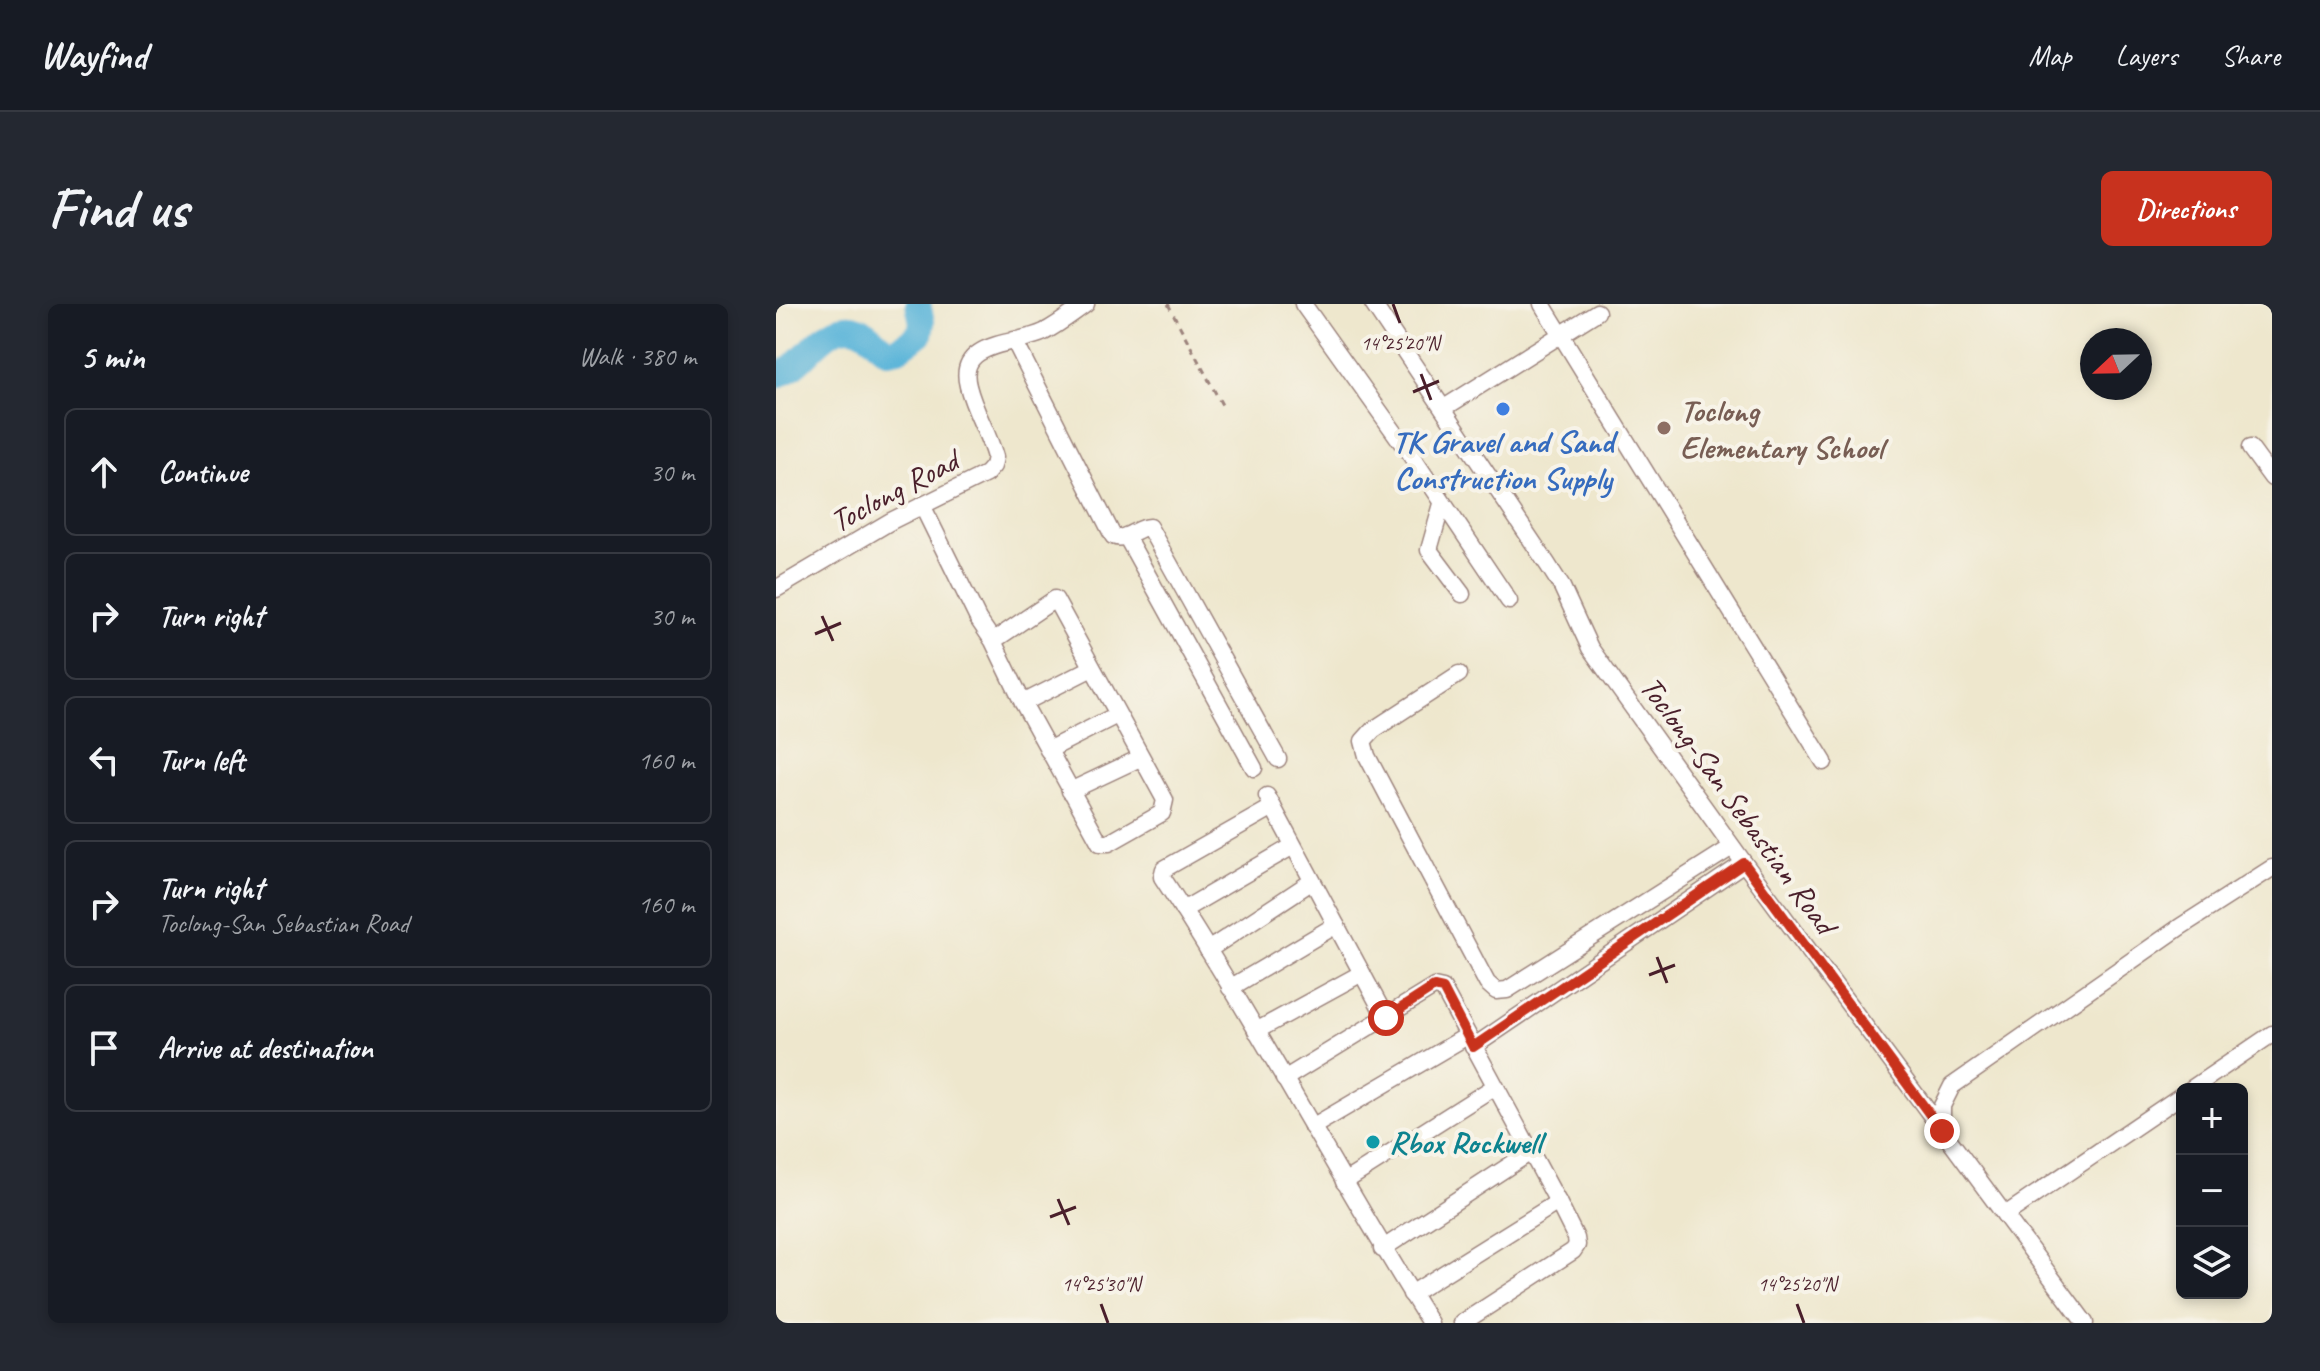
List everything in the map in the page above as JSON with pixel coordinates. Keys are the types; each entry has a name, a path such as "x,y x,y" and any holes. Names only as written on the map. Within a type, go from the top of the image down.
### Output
{"street":[{"name":"Toclong Road","path":"776,589 922,505 986,474 993,466 995,457 973,401 966,374 968,366 981,351 1042,333 1086,304"},
{"path":"1303,304 1509,601"},
{"name":"Toclong-San Sebastian Road","path":"1373,304 1555,576 1590,648 1732,847 2085,1323"},
{"path":"1542,304 1824,762"},
{"path":"1444,408 1597,312"},
{"path":"1014,340 1113,536 1117,539 1149,527 1278,759"},
{"path":"2250,448 2272,478"},
{"path":"1442,504 1429,550 1462,594"},
{"path":"922,505 978,619 993,641 1023,703 1100,843 1109,843 1162,813 1165,800 1055,599 993,641"},
{"path":"1126,536 1254,768"},
{"path":"1023,703 1092,668"},
{"path":"1459,674 1373,730 1363,741 1367,756 1427,874 1487,983 1496,991 1507,990 1565,955 1732,847"},
{"path":"1048,750 1117,715"},
{"path":"1070,791 1140,758"},
{"path":"1386,1018 1270,802 1164,869 1162,877 1256,1031 1382,1249 1430,1323"},
{"path":"1183,910 1293,846"},
{"path":"1312,1127 1470,1041 1744,863"},
{"path":"1942,1131 1942,1106 1952,1086 2272,868"},
{"path":"1208,950 1311,882"},
{"path":"1230,988 1336,925"},
{"path":"1256,1031 1362,973"},
{"path":"1284,1079 1434,987 1443,989 1576,1238 1573,1251 1462,1323"},
{"path":"2200,1083 2272,1034"},
{"path":"1344,1182 1494,1087"},
{"path":"2005,1215 2176,1099"},
{"path":"1382,1249 1529,1153"},
{"path":"1411,1294 1558,1202"}],"path":[{"path":"1168,304 1222,405"}],"waterway":[{"path":"776,376 840,328 859,329 888,351 898,349 920,334 922,322 918,304"}],"place":[{"name":"TK Gravel and Sand Construction Supply","path":"1503,409"},
{"name":"Toclong Elementary School","path":"1664,428"},
{"name":"Rbox Rockwell","path":"1373,1142"}],"route":[{"path":"1386,1018 1434,987 1439,987 1443,989 1473,1047 1744,863 1942,1131"}]}
